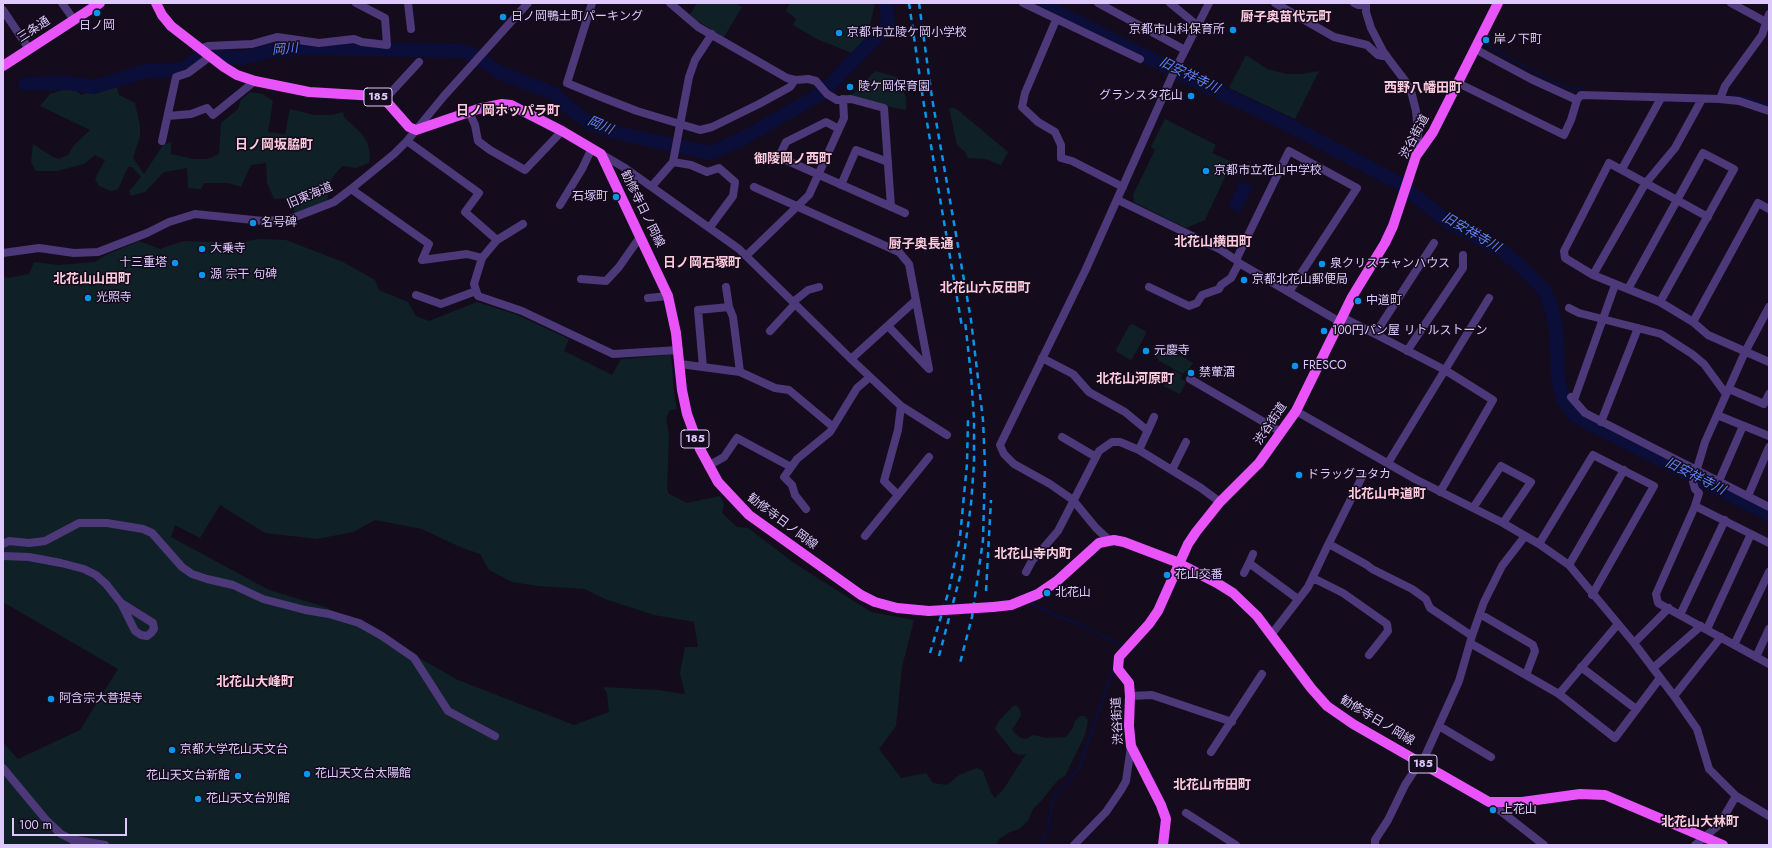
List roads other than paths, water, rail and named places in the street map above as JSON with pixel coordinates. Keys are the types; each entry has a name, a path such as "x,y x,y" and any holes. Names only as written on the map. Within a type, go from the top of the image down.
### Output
{"main road":[{"name":"三条通","path":"3,66 100,3"},
{"name":"185","path":"156,3 165,20 231,72 255,81 309,92 374,95 384,100 409,127 416,130"},
{"name":"渋谷街道","path":"1164,845 1166,819 1161,805 1131,746 1129,726 1129,683 1118,669 1119,657 1149,624 1158,611 1188,544 1220,502 1259,463 1296,411 1341,320 1385,243 1403,199 1416,156 1433,132 1498,3"},
{"name":"勧修寺日ノ岡線","path":"416,130 490,106 502,104 511,105 562,131 601,154 668,296 674,319 679,350 682,390 687,414 693,433 708,466 726,491 749,516 861,595 875,602 897,608 929,611 993,608 1011,605 1038,594 1057,581 1095,545 1109,540 1135,546 1174,561 1233,593 1257,616 1311,688 1328,706 1353,724 1489,802"},
{"path":"1489,802 1522,802 1580,794 1605,795 1723,845"}],"street":[{"path":"62,3 74,20"},
{"path":"200,49 208,46 252,44 277,37 319,43 354,39 362,42 387,45 385,18 356,3"},
{"path":"408,3 411,29"},
{"name":"旧東海道","path":"3,253 39,248 74,253 98,252 147,233 169,222 195,214 263,221 290,219 334,202 351,190 394,154 407,141 477,58 528,3"},
{"path":"592,3 568,83 637,110 700,130 712,127 790,87 795,80"},
{"path":"670,3 698,27 787,78 816,81 827,94 837,100 851,99 884,108 891,207"},
{"path":"1023,3 1140,59"},
{"path":"1098,3 1185,50"},
{"path":"1170,3 1198,26"},
{"path":"1109,540 1096,528 1073,500 1050,484 1014,464 1002,451 1000,446 1001,441 1021,404 1086,270 1173,74 1209,3"},
{"path":"1275,3 1334,37 1367,45 1378,54 1383,56 1386,55"},
{"path":"1354,3 1358,5 1366,4 1366,12 1371,28 1386,55 1406,82 1410,91 1416,111 1418,134 1416,156"},
{"path":"1720,99 1725,86 1765,36 1767,18 1731,3"},
{"path":"3,10 29,49"},
{"path":"1056,20 1025,93 1022,107 1038,122 1055,132 1061,144 1061,158 1072,161 1124,187"},
{"path":"652,186 673,162 690,77 695,60 712,34"},
{"path":"1475,50 1531,79 1577,100"},
{"path":"162,141 176,77 188,73 208,58 212,58"},
{"path":"384,100 419,62"},
{"path":"168,116 191,114 207,108 213,115 255,81"},
{"path":"1458,83 1564,135 1571,120 1577,100 1581,95 1720,99 1739,101 1769,111"},
{"path":"1622,169 1661,98"},
{"path":"746,256 809,195 844,118 843,99"},
{"path":"1593,275 1645,184 1675,148 1702,99"},
{"path":"469,112 475,125 478,141 490,150 525,170 562,131"},
{"path":"839,129 826,122 786,142 779,157 905,213"},
{"path":"407,141 479,193 465,212 497,240"},
{"path":"560,205 582,169 592,148"},
{"path":"841,185 856,150 888,162"},
{"path":"1149,287 1189,306 1197,303 1202,295 1219,288 1221,284 1231,278 1289,151 1357,188 1289,292"},
{"path":"1628,289 1703,153 1734,169 1660,302"},
{"name":"勧修寺日ノ岡線","path":"601,154 652,186 710,227 746,256 901,406 948,435"},
{"path":"673,162 691,165 707,172 719,168 735,182 733,196 710,227"},
{"path":"1708,217 1609,163 1564,251 1565,258 1593,275 1660,302 1693,322 1708,335 1769,362"},
{"path":"754,187 899,252 909,264 929,369 888,326"},
{"path":"351,190 428,244 422,260 467,254 482,258"},
{"path":"1118,200 1221,250 1289,292 1341,320 1375,334 1407,352 1445,370 1493,400 1440,492"},
{"path":"1693,322 1758,203 1769,209"},
{"path":"523,224 497,240 482,258 474,284 478,296 486,300 522,311 613,354 679,350"},
{"path":"581,279 606,281 620,267 640,237"},
{"path":"1375,334 1434,243"},
{"path":"1407,352 1463,268 1462,255"},
{"path":"1615,285 1573,398 1585,413 1601,422 1769,506"},
{"path":"770,331 794,303 808,290 819,287"},
{"path":"726,288 728,307 733,318 740,372"},
{"path":"416,295 441,304 476,291"},
{"path":"648,298 668,296"},
{"path":"1388,463 1489,298"},
{"path":"851,359 915,301"},
{"path":"704,367 698,310 728,307"},
{"path":"1769,307 1746,352 1705,442 1693,482 1695,489 1699,493 1695,506 1656,594 1658,603 1769,664"},
{"path":"1569,308 1579,313 1661,334 1692,354 1704,364 1728,392 1764,404 1769,394"},
{"path":"1601,422 1638,328"},
{"path":"1042,358 1073,374 1089,392 1125,412 1148,431"},
{"path":"680,364 740,372 775,388 789,390 832,426"},
{"path":"806,509 795,495 792,485 784,477 796,459 830,432 832,426 857,388 870,377"},
{"path":"1190,379 1281,432"},
{"path":"898,495 884,481 898,430 901,406"},
{"path":"1296,411 1440,492 1503,523 1539,544 1569,565 1592,595 1634,643 1674,696 1697,730 1709,769 1736,796 1769,816"},
{"path":"1717,415 1769,436"},
{"path":"1139,450 1154,417"},
{"path":"1719,481 1743,426"},
{"path":"1062,437 1096,457"},
{"path":"708,466 724,457 738,438 791,467"},
{"path":"1026,572 1032,561 1058,530 1096,457 1107,444 1116,442 1124,443 1139,450 1201,488 1220,502"},
{"path":"1172,470 1186,442"},
{"path":"1748,496 1769,447"},
{"path":"1539,544 1592,455 1654,486 1592,595"},
{"path":"865,536 929,457"},
{"path":"1473,508 1500,466 1531,482 1503,523"},
{"path":"1569,565 1624,470"},
{"path":"1271,635 1308,587 1363,476"},
{"path":"1695,506 1769,543"},
{"path":"1680,615 1725,520"},
{"path":"3,544 9,541 29,543 46,541 79,523 107,523 143,529 152,533 182,567 192,574 233,585 263,599 305,610 329,614 359,623 382,636 414,658 448,711 495,736"},
{"path":"1653,668 1704,628 1751,534"},
{"path":"1375,845 1375,840 1388,820 1405,785 1421,763 1439,726 1459,681 1471,639 1493,583 1502,566 1525,536"},
{"path":"1328,544 1368,565 1372,569 1412,589 1426,599 1430,608 1471,639 1526,675 1559,694 1615,738 1660,678"},
{"path":"1244,573 1253,554"},
{"path":"3,556 29,557 84,569 96,575 106,584 121,603 135,631 141,635 147,636 151,633 154,629 153,623 121,603"},
{"path":"1249,563 1298,599"},
{"path":"1734,645 1769,572"},
{"path":"1313,578 1343,593 1387,624 1388,631 1369,655"},
{"path":"1634,643 1669,608"},
{"path":"1480,614 1533,645 1535,652 1526,675"},
{"path":"135,631 135,625 138,620 146,618"},
{"path":"1559,694 1618,624"},
{"path":"1756,657 1769,629"},
{"path":"1674,696 1721,637"},
{"path":"1581,667 1636,709"},
{"path":"1211,752 1262,674"},
{"path":"1130,696 1152,694 1232,722"},
{"path":"1439,726 1491,757"},
{"path":"1074,845 1106,812 1121,790 1127,777 1131,746"},
{"path":"3,768 47,821 61,834 74,842 105,845"},
{"path":"1695,845 1719,825 1736,796"},
{"path":"1489,802 1544,845"},
{"path":"1186,813 1236,845"}],"waterway":[{"name":"岡川","path":"217,57 242,58 270,51 307,48 462,51 477,57 501,73 555,94 563,103 589,123 617,133 710,153 742,139 822,93 888,25 886,3"},
{"name":"旧安祥寺川","path":"1039,3 1185,76 1279,120 1399,183 1448,222 1500,249 1519,265 1545,291 1552,310 1556,330 1558,378 1563,399 1575,416 1769,514"},
{"path":"1485,44 1553,82 1568,88 1582,89"},
{"name":"岡川","path":"25,84 68,83 94,87 146,71 177,70 186,68 198,58 205,56"},
{"path":"1732,96 1747,98 1769,106"},
{"path":"1028,601 1123,646 1122,647"},
{"path":"1040,845 1048,829 1053,799 1079,768 1114,667"}],"railway":[{"path":"909,3 923,99 962,327"},
{"path":"919,3 932,98 971,320 983,420 985,465 983,540 972,617 960,663"},
{"path":"939,656 962,569 971,504 974,464 974,419 965,321"},
{"path":"930,653 949,590 960,537 967,464 968,419"},
{"path":"986,591 991,500"}],"place":[{"name":"日ノ岡","path":"97,13"},
{"name":"日ノ岡鴨土町パーキング","path":"503,17"},
{"name":"京都市山科保育所","path":"1233,30"},
{"name":"京都市立陵ケ岡小学校","path":"839,33"},
{"name":"岸ノ下町","path":"1486,40"},
{"name":"陵ケ岡保育園","path":"850,87"},
{"name":"グランスタ花山","path":"1191,96"},
{"name":"京都市立花山中学校","path":"1206,171"},
{"name":"石塚町","path":"616,197"},
{"name":"名号碑","path":"253,223"},
{"name":"大乗寺","path":"202,249"},
{"name":"十三重塔","path":"175,263"},
{"name":"泉クリスチャンハウス","path":"1322,264"},
{"name":"源 宗干 句碑","path":"202,275"},
{"name":"京都北花山郵便局","path":"1244,280"},
{"name":"光照寺","path":"88,298"},
{"name":"中道町","path":"1358,301"},
{"name":"100円パン屋 リトルストーン","path":"1324,331"},
{"name":"元慶寺","path":"1146,351"},
{"name":"FRESCO","path":"1295,366"},
{"name":"禁葷酒","path":"1191,373"},
{"name":"ドラッグユタカ","path":"1299,475"},
{"name":"花山交番","path":"1167,575"},
{"name":"北花山","path":"1047,593"},
{"name":"阿含宗大菩提寺","path":"51,699"},
{"name":"京都大学花山天文台","path":"172,750"},
{"name":"花山天文台太陽館","path":"307,774"},
{"name":"花山天文台新館","path":"238,776"},
{"name":"花山天文台別館","path":"198,799"},
{"name":"上花山","path":"1493,810"}],"district":[{"name":"厨子奥苗代元町","path":"1286,18"},
{"name":"西野八幡田町","path":"1423,89"},
{"name":"日ノ岡ホッパラ町","path":"508,112"},
{"name":"日ノ岡坂脇町","path":"274,146"},
{"name":"御陵岡ノ西町","path":"793,160"},
{"name":"北花山横田町","path":"1213,243"},
{"name":"厨子奥長通","path":"921,245"},
{"name":"日ノ岡石塚町","path":"702,264"},
{"name":"北花山山田町","path":"92,280"},
{"name":"北花山六反田町","path":"985,289"},
{"name":"北花山河原町","path":"1135,380"},
{"name":"北花山中道町","path":"1387,495"},
{"name":"北花山寺内町","path":"1033,555"},
{"name":"北花山大峰町","path":"255,683"},
{"name":"北花山市田町","path":"1212,786"},
{"name":"北花山大林町","path":"1700,823"}]}
